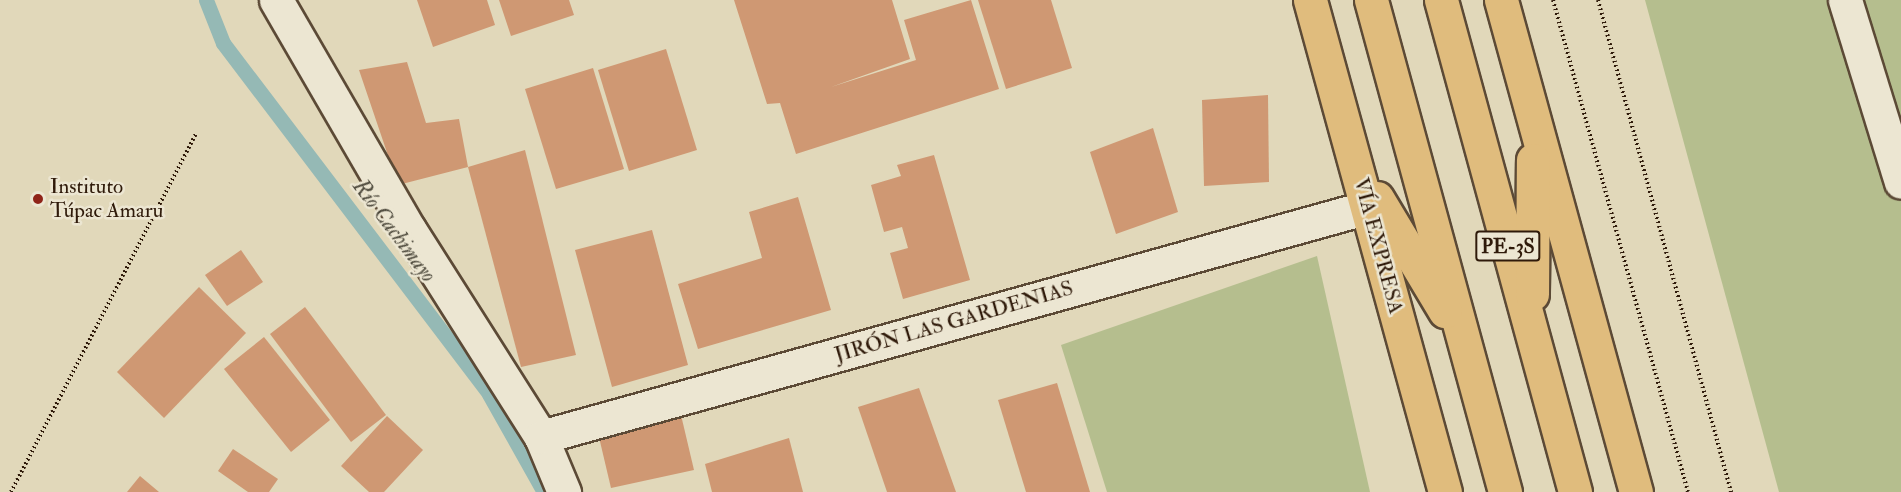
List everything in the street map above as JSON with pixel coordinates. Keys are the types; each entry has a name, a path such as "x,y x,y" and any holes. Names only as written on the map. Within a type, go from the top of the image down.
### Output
{"main road":[{"name":"VÍA EXPRESA","path":"1310,0 1445,492"},
{"name":"PE-3S","path":"1371,0 1505,492"},
{"name":"PE-3S","path":"1441,0 1575,492"},
{"name":"PE-3S","path":"1501,0 1636,492"},
{"path":"1532,335 1533,119"},
{"path":"1354,161 1465,345"}],"street":[{"path":"276,0 409,229 541,437 564,492"},
{"path":"1845,0 1901,182"},
{"name":"JIRÓN LAS GARDENIAS","path":"541,437 1368,207"}],"path":[{"path":"1553,0 1688,492"},
{"path":"1598,0 1731,492"},
{"path":"11,492 196,133"}],"green space":[{"path":"1645,0 1901,0 1901,492 1779,492"},
{"path":"1317,256 1370,492 1107,492 1061,345"}],"building":[{"path":"417,0 487,0 495,25 433,47"},
{"path":"499,0 569,0 574,15 511,36"},
{"path":"734,0 892,0 910,59 831,87 916,60 904,20 971,0 999,89 796,154 780,103 767,104"},
{"path":"978,0 1051,0 1072,68 1006,89"},
{"path":"666,49 697,150 629,171 598,70"},
{"path":"407,62 426,123 459,119 468,167 398,185 359,70"},
{"path":"593,68 624,169 556,189 525,89"},
{"path":"1268,95 1269,182 1204,186 1202,100"},
{"path":"1153,128 1178,212 1116,234 1090,152"},
{"path":"525,150 576,355 521,367 468,167"},
{"path":"934,155 970,280 903,299 890,253 908,248 902,227 884,232 871,185 901,176 897,165"},
{"path":"798,197 831,310 698,349 678,284 762,258 749,212"},
{"path":"652,230 688,365 612,387 575,250"},
{"path":"241,250 263,282 227,306 205,275"},
{"path":"199,287 246,333 164,418 117,372"},
{"path":"305,307 386,415 351,442 270,334"},
{"path":"264,337 330,420 291,452 224,369"},
{"path":"1057,383 1090,492 1026,492 998,400"},
{"path":"919,388 956,492 887,492 858,407"},
{"path":"681,415 694,470 611,488 598,433"},
{"path":"387,416 423,450 384,492 369,492 341,466"},
{"path":"789,438 803,492 712,492 705,464"},
{"path":"233,449 278,479 269,492 248,492 218,471"},
{"path":"140,476 159,492 127,492"}],"waterway":[{"name":"Río Cachimayo","path":"206,0 223,43 489,394 544,492"}],"place":[{"name":"Instituto Túpac Amaru","path":"38,199"}]}
